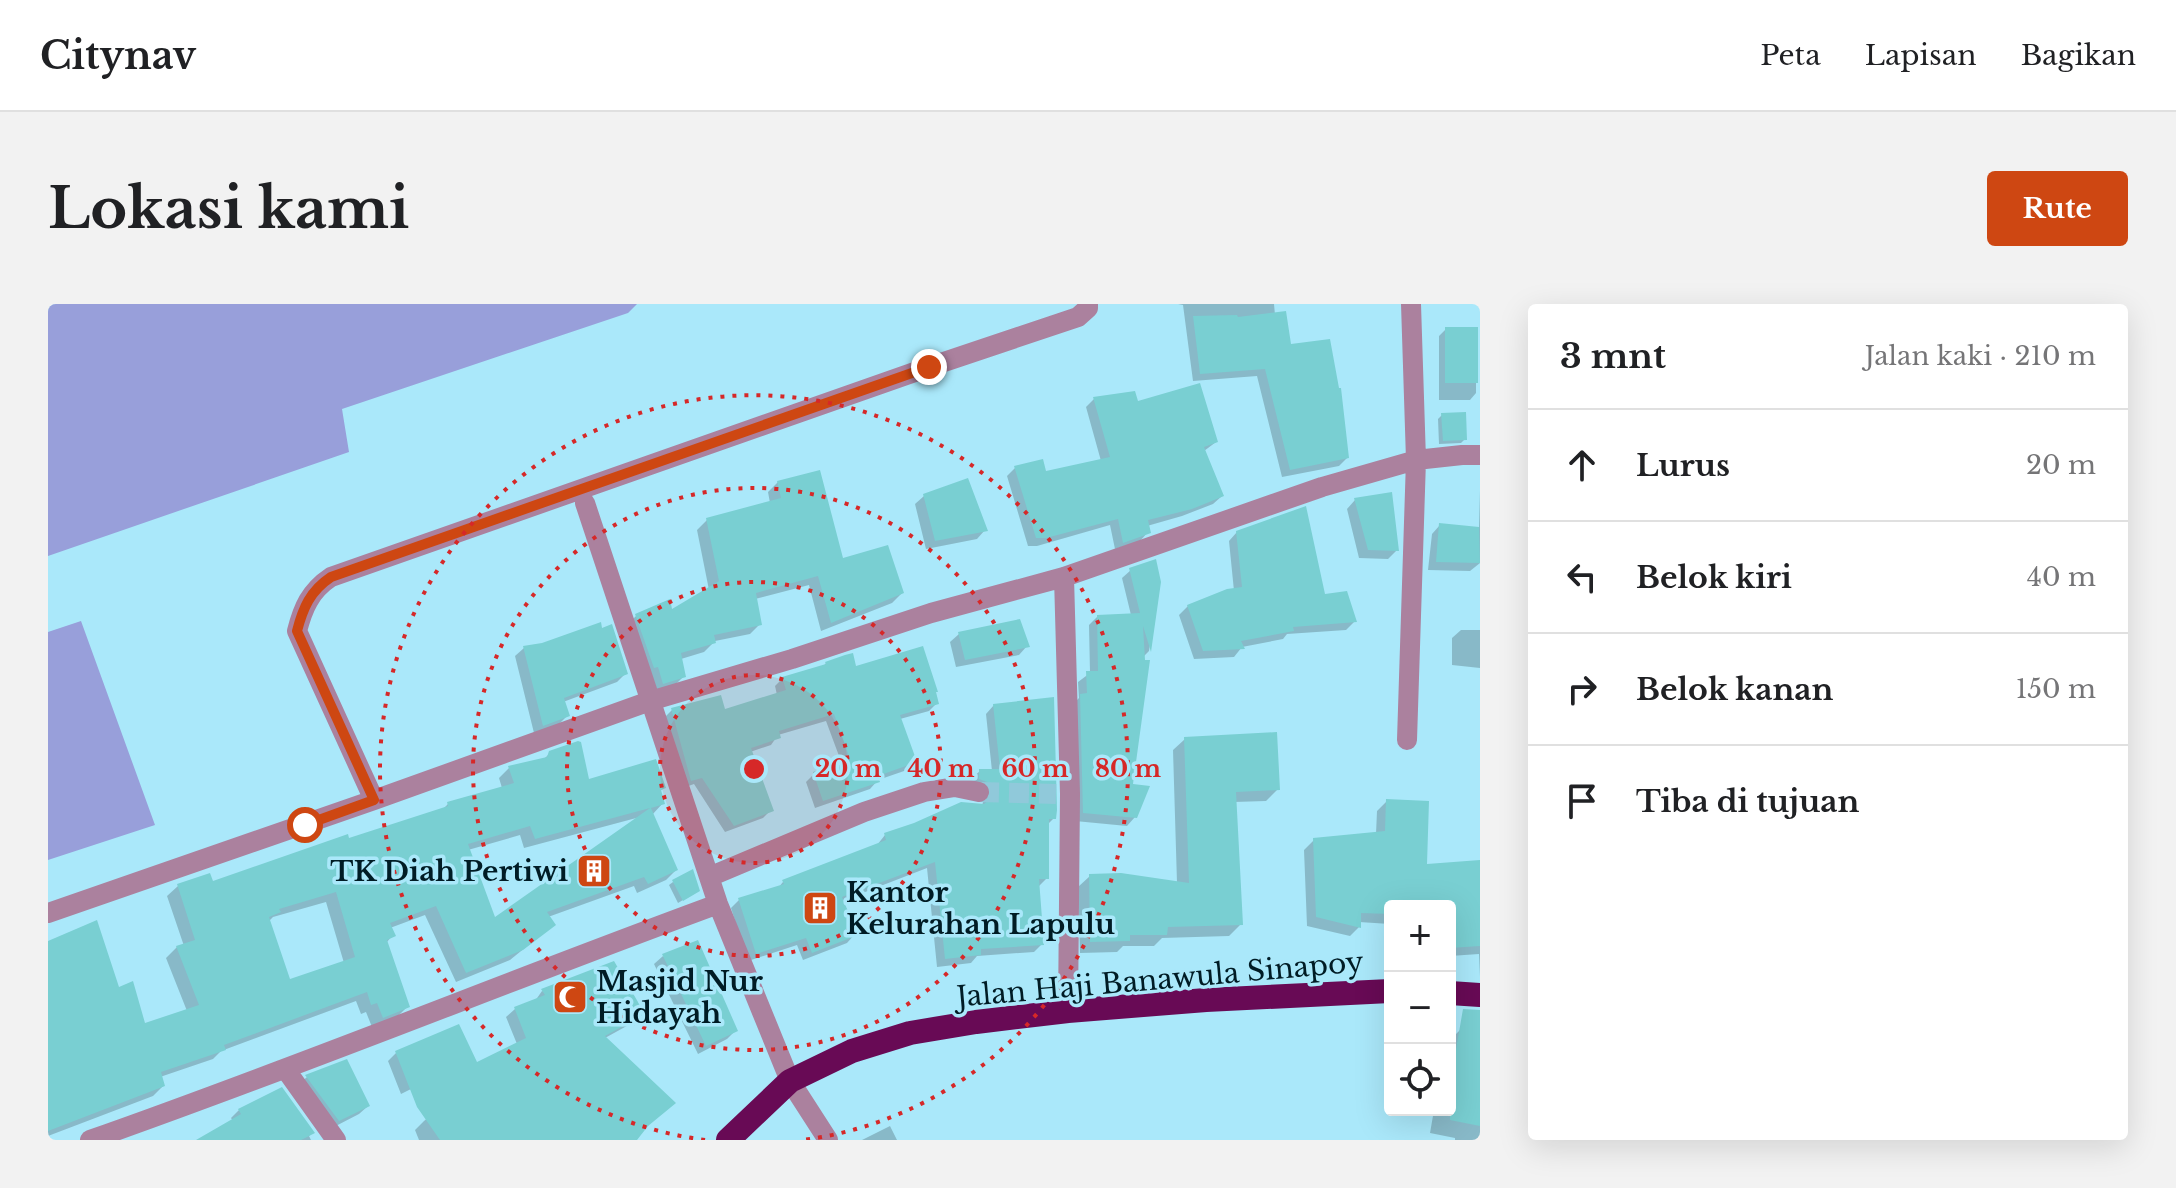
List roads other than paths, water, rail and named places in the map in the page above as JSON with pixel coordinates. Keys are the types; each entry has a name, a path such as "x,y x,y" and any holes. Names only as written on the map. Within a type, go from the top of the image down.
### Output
{"highway":[{"name":"Jalan Haji Banawula Sinapoy","path":"728,1140 790,1081 852,1051 910,1033 1068,1011 1237,998 1384,991"},
{"path":"1456,993 1480,995"}],"street":[{"path":"374,800 297,631 304,604 331,577 1078,317 1088,308 1088,304"},
{"path":"1407,740 1416,460 1411,304"},
{"path":"48,913 650,701 931,613 1064,577 1307,492 1416,460 1480,455"},
{"path":"585,503 718,904 790,1081 828,1140"},
{"path":"1064,577 1063,794 1068,1011"},
{"path":"709,877 864,812 924,792 955,787 979,792"},
{"path":"90,1140 286,1070 474,994 718,904"},
{"path":"286,1070 336,1140"}],"water":[{"path":"48,304 637,304 628,313 342,409 349,452 48,556"},
{"path":"81,621 155,825 48,860 48,632"}],"tunnel":[{"path":"979,792 1056,794"}],"place":[{"name":"TK Diah Pertiwi","path":"594,871"},
{"name":"Kantor Kelurahan Lapulu","path":"820,908"},
{"name":"Masjid Nur Hidayah","path":"570,997"}]}
